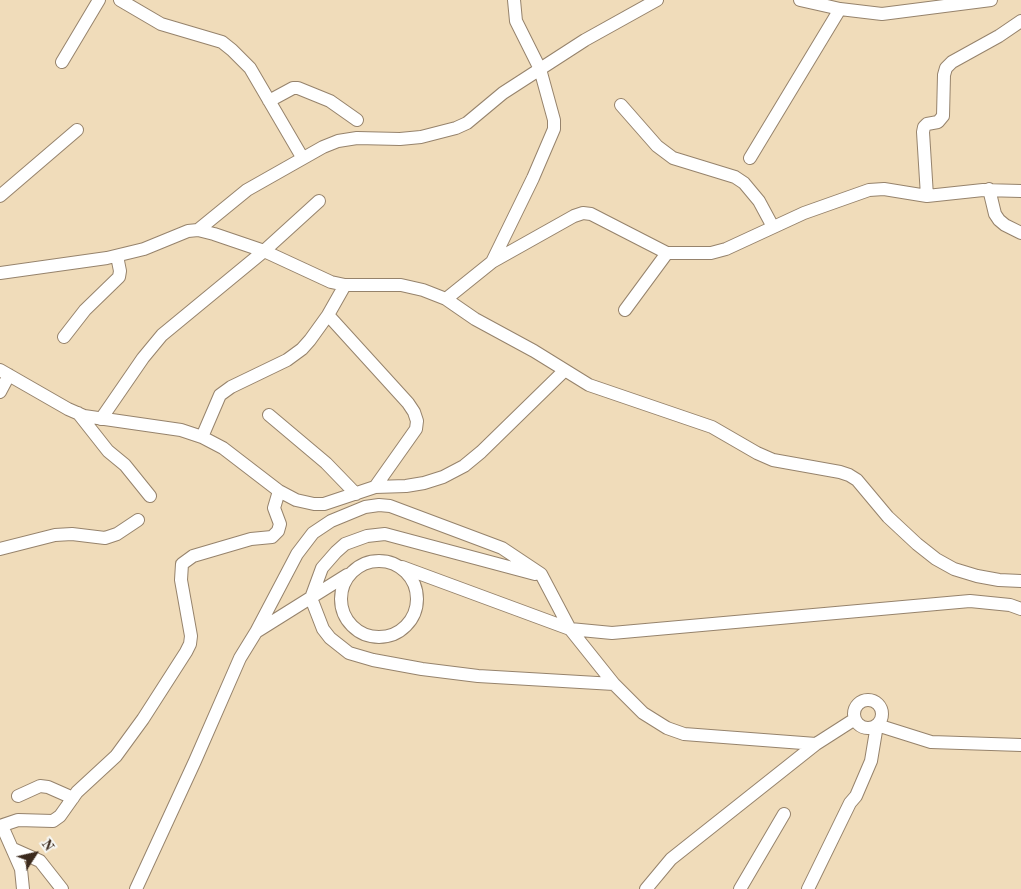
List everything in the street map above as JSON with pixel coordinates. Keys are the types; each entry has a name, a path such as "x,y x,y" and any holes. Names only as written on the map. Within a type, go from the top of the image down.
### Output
{"street":[{"path":"62,62 99,0"},
{"path":"120,0 161,24 222,42 242,58 250,68 302,157"},
{"path":"492,262 522,203 554,130 552,109 540,69 516,21 514,0"},
{"path":"198,230 247,190 302,157 338,141 357,138 400,139 421,137 456,128 467,122 504,93 585,40 657,0"},
{"path":"800,0 840,9 882,14 991,0"},
{"path":"750,158 840,9"},
{"path":"927,196 922,132 927,124 938,122 943,116 944,75 946,68 952,62 999,36 1021,21"},
{"path":"269,101 293,88 298,88 330,101 357,120"},
{"path":"621,106 657,146 673,158 735,177 744,183 759,201 773,228"},
{"path":"0,196 77,130"},
{"path":"446,299 492,262 574,216 583,213 591,214 667,253 711,252 726,249 804,213 869,190 884,189 927,196 989,190 1021,191"},
{"path":"989,190 995,214 999,220 1021,233"},
{"path":"101,419 162,334 264,251 319,201"},
{"path":"0,273 117,256 144,249 188,231 198,230 264,251 331,282 345,286 401,285 423,290 446,299 475,319 534,351 589,386 712,427 757,454 773,460 849,475 857,480 888,517 936,559 954,569 977,576 1021,581"},
{"path":"625,310 667,253"},
{"path":"64,337 85,310 119,276 117,256"},
{"path":"202,437 220,395 231,386 294,355 310,340 328,315 345,286"},
{"path":"328,315 408,403 417,421 416,429 375,487"},
{"path":"0,392 4,373 78,414 181,430 202,437 222,448 279,491 296,500 314,504 334,502 375,487 406,486 424,483 443,477 464,466 481,452 564,371"},
{"path":"78,414 105,447 125,465 150,496"},
{"path":"269,415 326,463 356,494"},
{"path":"23,889 21,869 1,826 18,820 54,821 73,798 116,756 143,719 186,652 191,636 181,580 182,564 187,559 202,553 251,538 272,537 280,524 274,508 279,491"},
{"path":"136,889 195,762 240,658 305,542 330,520 365,507 390,506 502,548 541,574 570,629 614,684 643,713 667,728 684,734 816,744"},
{"path":"0,550 55,535 72,534 105,538 117,534 138,520"},
{"path":"543,576 385,534 367,536 345,544 322,568 311,598 323,629 330,638 349,653 422,669 478,676 614,684"},
{"path":"402,567 412,578 417,593 416,608 410,622 399,632 385,637 370,636 356,630 346,619 340,604 341,589 348,576 358,565 373,560 388,561 570,629 612,633 970,601 1010,605 1021,609"},
{"path":"256,632 348,576"},
{"path":"808,889 850,802 856,796 871,761 877,725 880,721 881,710 874,702 864,701 859,704 854,713 855,719 857,723 867,728 877,725 931,742 1021,745"},
{"path":"646,889 671,860 816,744 855,719"},
{"path":"18,796 40,786 48,786 73,798"},
{"path":"740,889 784,814"},
{"path":"13,849 40,861 62,889"}]}
